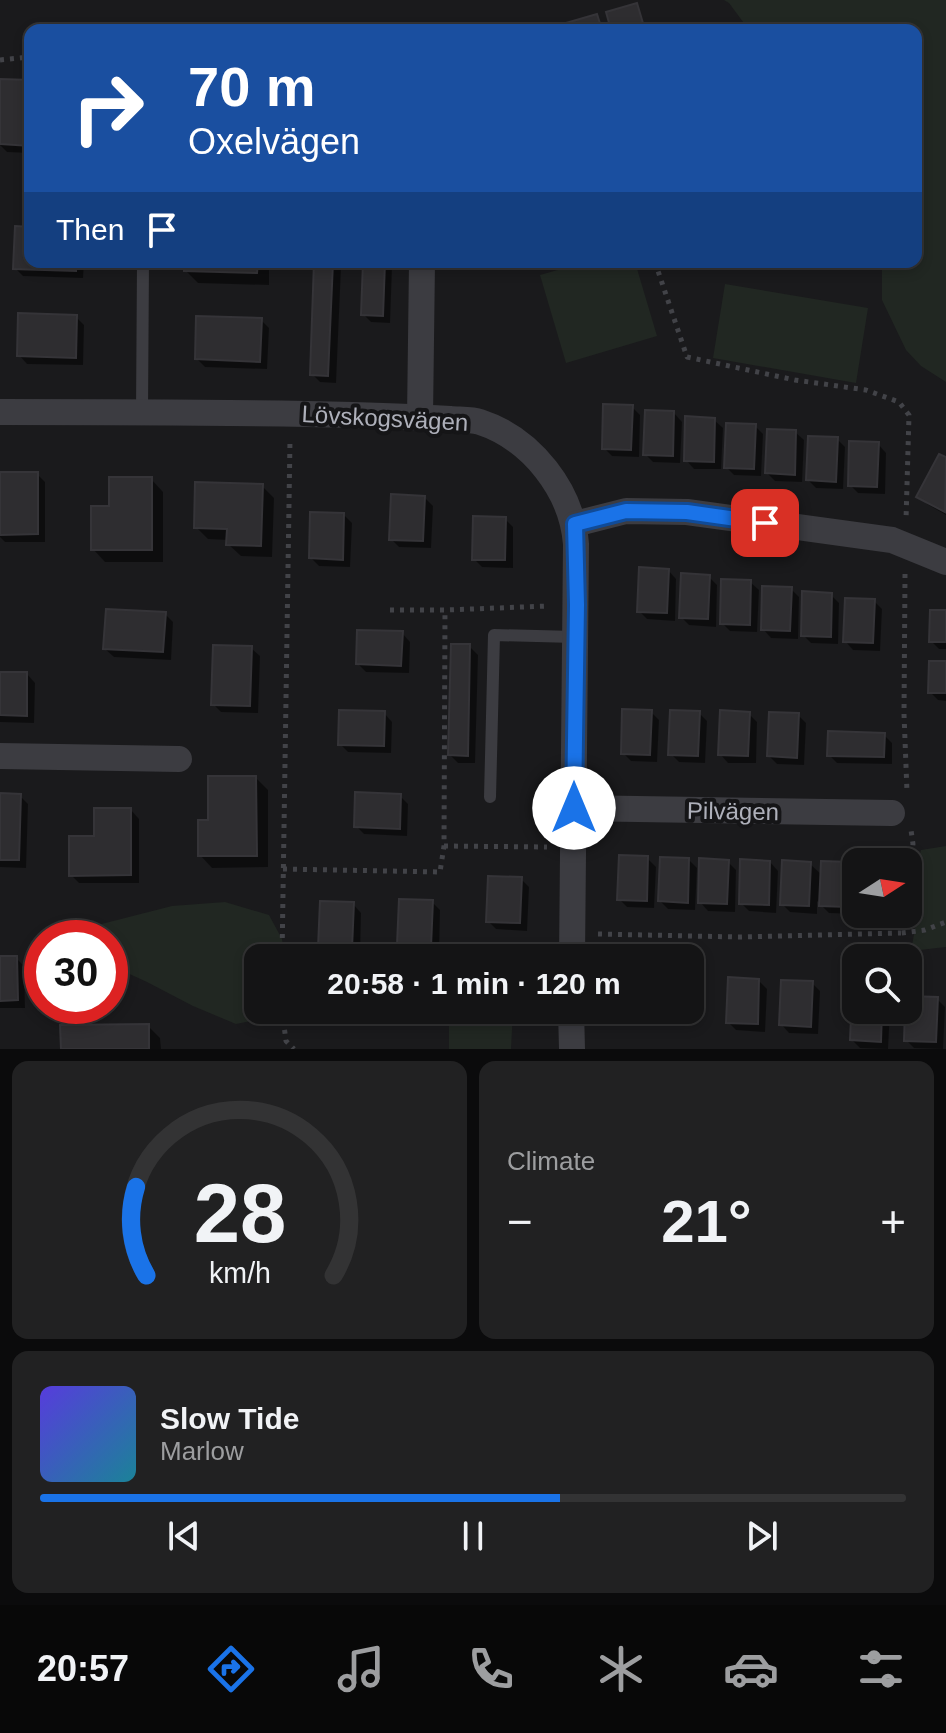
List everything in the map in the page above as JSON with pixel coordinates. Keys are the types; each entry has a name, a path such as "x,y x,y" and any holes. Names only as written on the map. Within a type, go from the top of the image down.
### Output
{"street":[{"path":"420,417 422,268"},
{"name":"Lövskogsvägen","path":"0,412 420,417 478,422 509,436 527,449 554,481 575,524 573,944"},
{"path":"575,524 626,511 687,512 892,540 946,562"},
{"path":"0,756 179,759"},
{"name":"Pilvägen","path":"574,808 902,821"},
{"path":"571,1024 572,1049"}],"lane":[{"path":"142,412 143,268"},
{"path":"490,797 494,635 575,637"}],"path":[{"path":"0,60 24,58"},
{"path":"282,944 290,414"},
{"path":"390,610 577,605"},
{"path":"283,869 440,872 444,846 445,610"},
{"path":"902,821 913,848"},
{"path":"444,846 573,847"},
{"path":"610,944 901,933 925,930 946,922"},
{"path":"901,933 902,928"},
{"path":"284,1024 286,1041 294,1049"}],"shaded area":[{"path":"724,0 946,0 946,382 921,366 906,350 882,300 882,268 922,268 922,24 745,24"},
{"path":"565,268 637,268 657,336 566,363 540,275"},
{"path":"725,284 868,308 856,383 713,358"},
{"path":"946,846 946,947 922,950 922,944 912,944 915,928 922,928 922,850"},
{"path":"225,902 269,915 283,944 244,944 244,1022 236,1024 193,1006 128,973 128,920 117,920 172,906"},
{"path":"449,1024 512,1024 511,1049 449,1049"}],"building":[{"path":"637,3 643,24 609,24 606,12"},
{"path":"597,14 600,24 566,24"},
{"path":"0,79 24,80 24,146 0,144"},
{"path":"15,226 24,227 24,268 76,268 76,271 13,269"},
{"path":"184,268 257,268 257,273 184,271"},
{"path":"314,268 333,268 328,376 310,375"},
{"path":"363,268 385,268 383,316 361,315"},
{"path":"18,313 77,315 76,358 17,356"},
{"path":"196,316 262,318 260,362 195,359"},
{"path":"603,404 633,405 631,450 602,449"},
{"path":"645,410 674,411 673,456 643,455"},
{"path":"685,416 715,418 714,462 684,461"},
{"path":"726,423 756,424 754,469 724,468"},
{"path":"767,429 796,430 795,475 765,473"},
{"path":"808,436 838,437 836,482 806,480"},
{"path":"849,441 879,442 877,487 848,486"},
{"path":"939,454 946,457 945,512 916,497"},
{"path":"0,472 38,472 38,534 0,535"},
{"path":"109,477 152,477 152,550 91,550 91,506 109,506"},
{"path":"195,482 263,484 261,546 226,545 227,529 194,528"},
{"path":"391,494 425,496 423,541 389,540"},
{"path":"310,512 344,513 343,560 309,558"},
{"path":"473,516 506,517 505,560 472,560"},
{"path":"639,567 669,569 667,613 637,612"},
{"path":"681,573 710,575 708,619 679,618"},
{"path":"721,579 751,580 750,625 720,624"},
{"path":"762,586 792,587 790,631 761,630"},
{"path":"802,591 832,593 831,637 801,636"},
{"path":"845,598 875,599 873,643 843,642"},
{"path":"106,609 166,612 163,652 103,649"},
{"path":"930,610 946,610 946,642 929,642"},
{"path":"357,630 403,631 401,666 356,664"},
{"path":"451,644 470,644 468,756 448,755"},
{"path":"213,645 252,646 250,706 211,705"},
{"path":"929,661 946,661 946,693 928,693"},
{"path":"0,672 27,672 27,716 0,715"},
{"path":"622,709 652,710 650,755 621,754"},
{"path":"339,710 385,711 384,746 338,745"},
{"path":"670,710 700,711 698,756 668,755"},
{"path":"720,710 750,712 748,756 718,755"},
{"path":"769,712 799,713 797,758 767,756"},
{"path":"828,731 885,733 884,757 827,756"},
{"path":"208,776 256,776 257,856 198,856 198,820 208,820"},
{"path":"355,792 401,794 400,829 354,827"},
{"path":"0,793 21,794 19,860 0,860"},
{"path":"94,808 131,808 131,875 69,876 69,836 94,836"},
{"path":"619,855 648,856 647,901 617,900"},
{"path":"660,857 689,858 688,903 658,901"},
{"path":"699,858 729,860 727,904 698,903"},
{"path":"740,859 770,861 769,905 739,904"},
{"path":"782,860 811,862 809,906 780,905"},
{"path":"821,861 842,862 842,907 819,906"},
{"path":"488,876 522,877 520,923 486,922"},
{"path":"399,899 433,900 431,944 397,944"},
{"path":"320,901 354,902 352,944 318,944"},
{"path":"0,956 17,956 18,1000 0,1001"},
{"path":"728,977 759,979 758,1024 726,1023"},
{"path":"781,980 813,981 811,1027 779,1025"},
{"path":"922,996 938,997 936,1042 904,1041 905,1024 922,1024"},
{"path":"149,1024 149,1049 61,1049 60,1025"},
{"path":"851,1024 882,1024 881,1042 850,1040"}],"route":[{"path":"574,808 575,524 626,511 687,512 765,523"}]}
